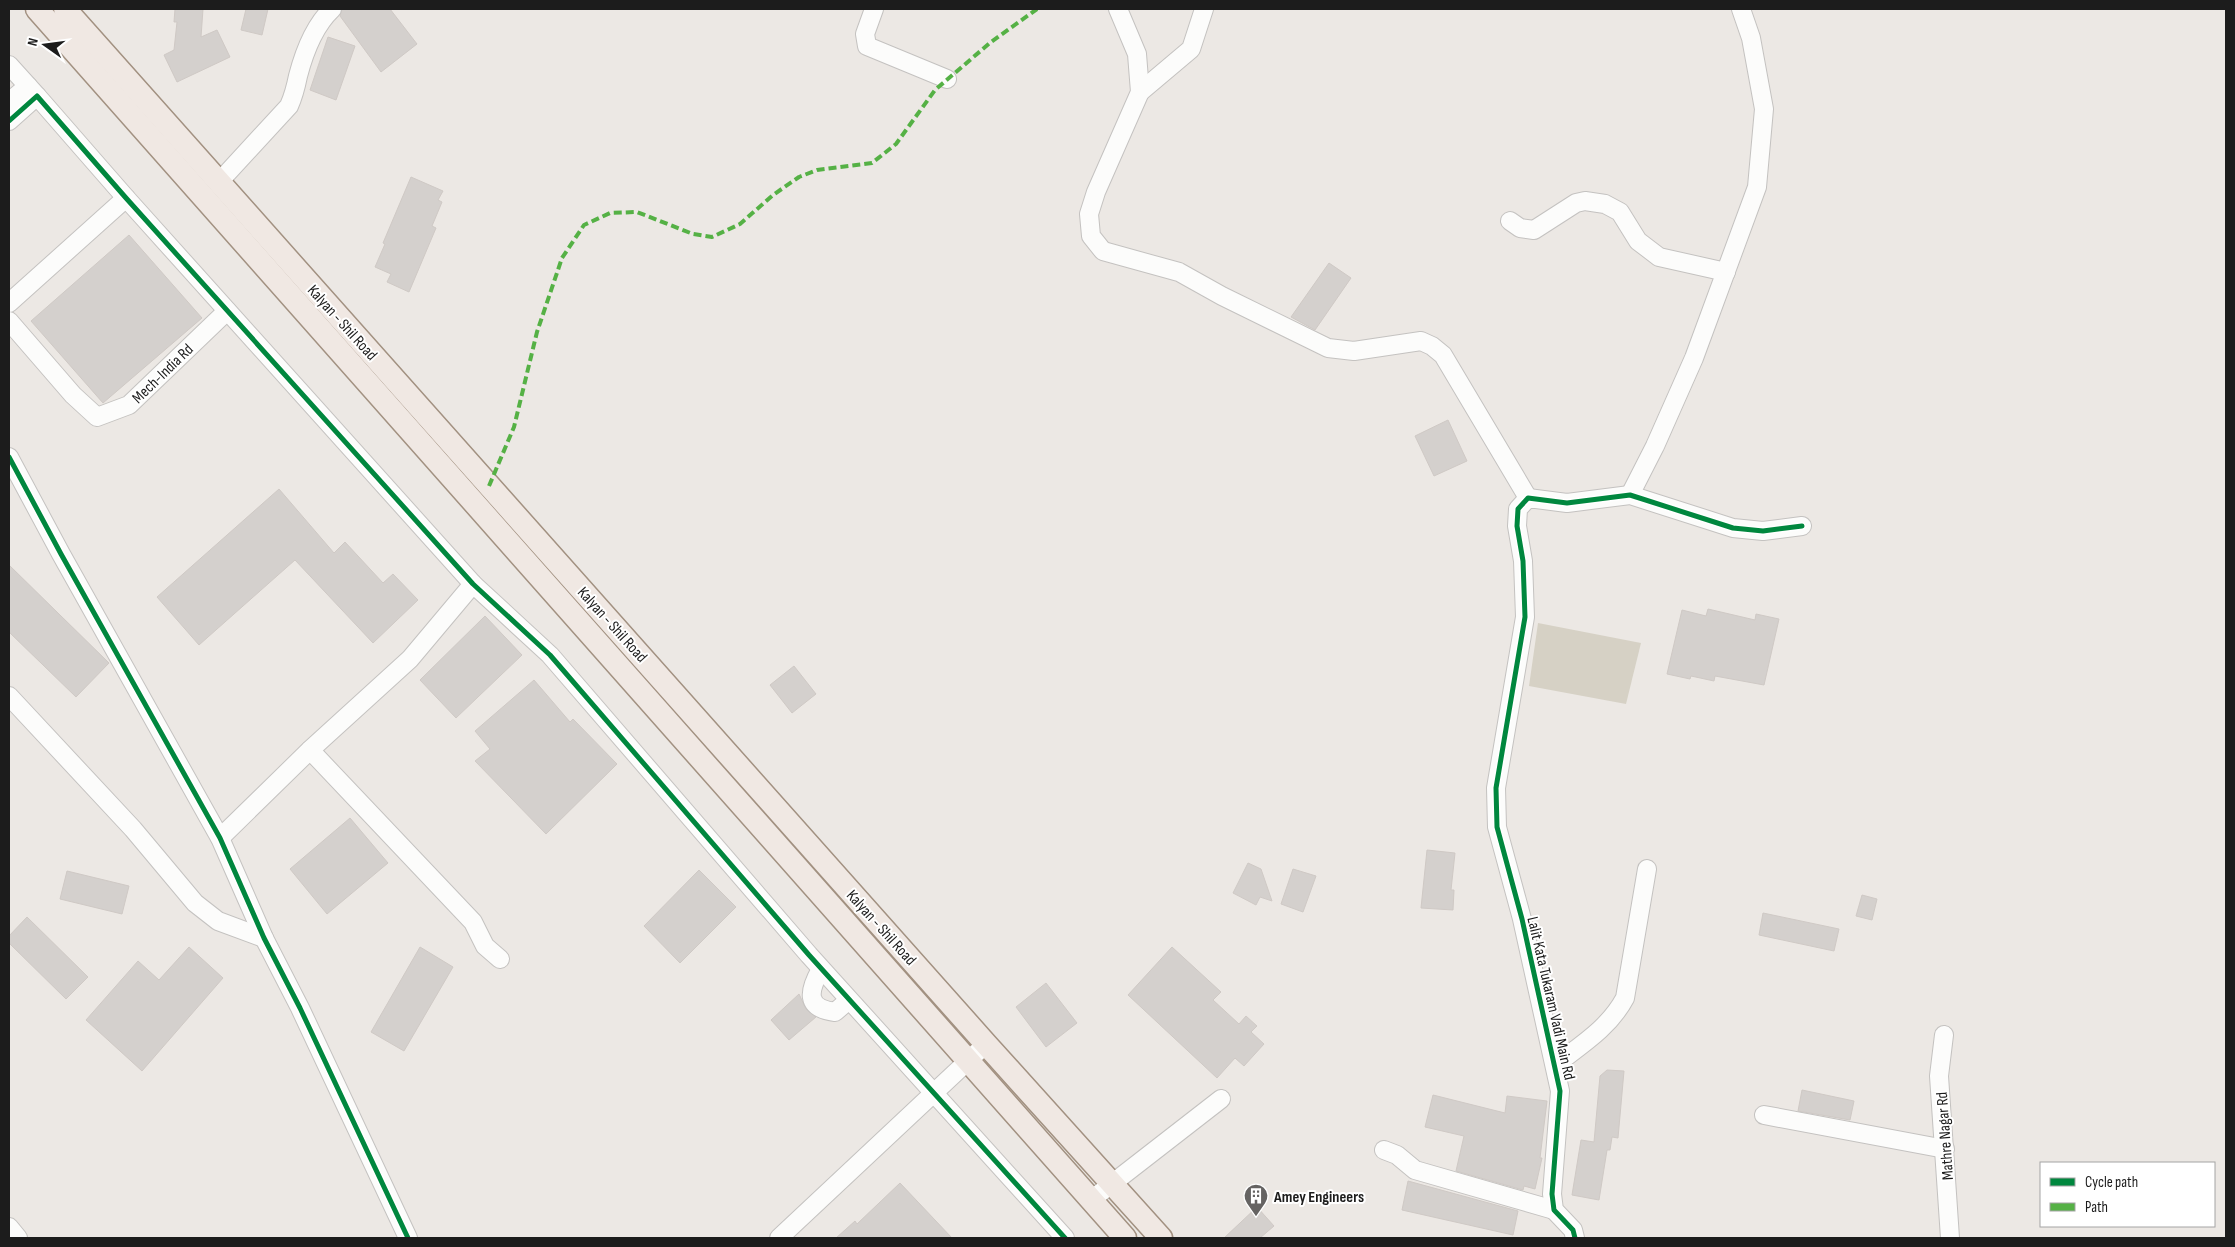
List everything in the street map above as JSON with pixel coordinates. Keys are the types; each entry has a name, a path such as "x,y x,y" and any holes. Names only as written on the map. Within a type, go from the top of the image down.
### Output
{"main road":[{"name":"Kalyan - Shil Road","path":"36,9 1125,1238"},
{"name":"Kalyan - Shil Road","path":"65,9 1161,1238"}],"street":[{"path":"219,182 289,106 295,95 298,75 312,37 332,9"},
{"path":"874,9 866,34 867,46 947,80"},
{"path":"1118,9 1137,54 1140,92"},
{"path":"1204,9 1191,49 1140,92 1096,192 1089,214 1091,236 1103,251 1179,272 1222,296 1328,348 1354,351 1421,341 1432,346 1443,355 1528,498 1567,503 1630,495 1733,528 1763,531 1802,526"},
{"path":"1630,495 1655,446 1694,358 1758,187 1764,109 1751,38 1741,9"},
{"path":"9,65 226,311 472,584 550,655 821,969 1065,1238"},
{"path":"9,102 32,91"},
{"path":"9,121 32,91"},
{"path":"9,303 126,198"},
{"path":"1510,221 1520,228 1534,230 1576,203 1605,204 1620,212 1632,233 1646,249 1659,256 1726,272"},
{"name":"Mech-India Rd","path":"9,321 73,395 97,417 129,405 226,311"},
{"path":"9,457 61,554 220,838 264,938 300,1008 408,1238"},
{"name":"Lalit Kata Tukaram Vadi Main Rd","path":"1528,498 1518,509 1517,526 1524,561 1526,617 1496,788 1497,827 1522,919 1560,1091 1552,1194 1554,1210"},
{"path":"220,838 310,750 410,659 472,584"},
{"path":"9,696 134,829 196,903 218,921 264,938"},
{"path":"310,750 473,922 485,946 500,959"},
{"path":"1554,1065 1605,1027 1617,1013 1625,998 1647,870"},
{"path":"821,969 811,988 811,996 816,1005 825,1011 835,1012 849,1000"},
{"name":"Mathre Nagar Rd","path":"1944,1035 1939,1076 1950,1238"},
{"path":"779,1238 934,1095 967,1060 986,1044"},
{"path":"1091,1200 1221,1098"},
{"path":"1764,1115 1945,1149"},
{"path":"1384,1150 1397,1155 1415,1170 1554,1210 1573,1230 1575,1238"},
{"path":"9,1227 18,1238"}],"shaded area":[{"path":"1538,623 1641,643 1626,704 1529,686"}],"building":[{"path":"175,9 203,9 201,37 217,30 230,57 177,82 164,55 174,50 177,22 174,22"},
{"path":"246,9 268,9 262,35 241,30"},
{"path":"342,9 390,9 417,44 381,72 340,16"},
{"path":"328,37 355,46 336,100 310,90"},
{"path":"411,177 443,191 438,200 442,202 432,226 436,228 409,292 387,282 391,274 375,267"},
{"path":"129,235 202,318 103,403 31,321"},
{"path":"1329,263 1351,278 1315,330 1291,317"},
{"path":"1448,420 1467,461 1434,476 1415,436"},
{"path":"279,489 334,553 345,542 383,583 393,574 418,600 373,643 295,560 199,645 157,597"},
{"path":"9,565 109,663 76,697 9,632"},
{"path":"1708,609 1755,620 1756,614 1779,619 1764,685 1715,676 1714,681 1691,676 1690,679 1667,674 1682,610 1706,616"},
{"path":"485,616 522,655 456,718 420,680"},
{"path":"794,666 816,694 792,713 770,685"},
{"path":"534,680 570,722 573,719 617,764 546,834 475,761 490,749 475,731"},
{"path":"350,818 388,863 327,914 290,869"},
{"path":"1427,850 1455,853 1451,890 1454,890 1453,910 1421,908"},
{"path":"1248,863 1261,869 1272,901 1260,897 1256,905 1233,893"},
{"path":"1293,869 1316,876 1303,912 1281,904"},
{"path":"699,870 736,907 680,963 644,926"},
{"path":"67,871 129,886 122,914 60,899"},
{"path":"1862,895 1877,899 1872,920 1856,916"},
{"path":"1763,913 1839,929 1834,951 1759,935"},
{"path":"27,917 88,977 66,999 9,943 9,936"},
{"path":"189,947 223,978 142,1071 86,1020 138,961 159,980"},
{"path":"420,947 453,967 404,1051 371,1032"},
{"path":"1172,947 1221,992 1213,1000 1239,1024 1246,1016 1257,1026 1251,1032 1264,1044 1244,1066 1235,1058 1217,1078 1128,995"},
{"path":"1046,983 1077,1023 1046,1047 1016,1007"},
{"path":"799,994 806,1009 816,1017 789,1040 771,1020"},
{"path":"1607,1070 1624,1071 1618,1138 1612,1137 1610,1150 1607,1150 1599,1200 1572,1195 1581,1140 1594,1142 1600,1076"},
{"path":"1802,1090 1854,1101 1850,1120 1798,1111"},
{"path":"1433,1095 1505,1113 1507,1096 1547,1101 1540,1158 1542,1158 1535,1189 1524,1186 1523,1190 1456,1171 1464,1136 1425,1127"},
{"path":"1408,1181 1518,1211 1513,1235 1402,1210"},
{"path":"900,1183 952,1238 836,1238 855,1221 857,1224"},
{"name":"Amey Engineers","path":"1257,1207 1274,1226 1260,1238 1224,1238"}],"marked path":[{"path":"489,486 514,427 537,332 562,258 584,225 610,213 637,212 693,234 712,237 740,224 773,195 799,177 817,170 872,163 896,144 935,90 991,42 1037,9"}],"cycle path":[{"path":"9,121 37,96 126,198 473,584 550,655 809,955 1065,1238"},
{"path":"9,457 61,554 220,838 264,938 300,1008 408,1238"},
{"path":"1575,1238 1573,1230 1554,1210 1552,1194 1560,1091 1522,919 1497,827 1496,788 1525,617 1523,561 1517,526 1518,509 1528,498 1567,503 1630,495 1733,528 1763,531 1802,526"}],"place":[{"name":"Amey Engineers","path":"1256,1217"}]}
